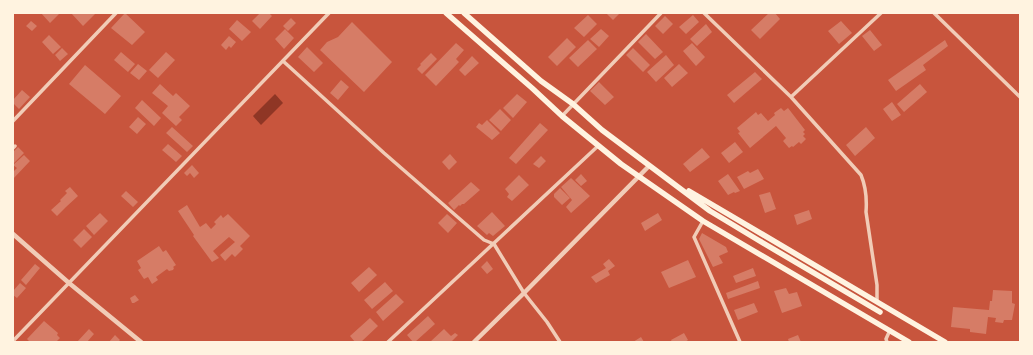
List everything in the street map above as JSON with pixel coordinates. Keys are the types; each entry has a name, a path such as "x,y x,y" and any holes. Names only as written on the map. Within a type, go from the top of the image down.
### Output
{"main road":[{"path":"446,13 562,116 638,177 703,221 909,342"},
{"path":"464,13 541,81 573,104 602,130 649,166 670,180 945,342"},
{"path":"670,180 710,211 880,312"}],"street":[{"path":"13,121 116,13"},
{"path":"13,341 329,13"},
{"path":"562,116 661,13"},
{"path":"704,13 791,97 861,175 865,185 866,212 877,285 877,302"},
{"path":"791,97 881,13"},
{"path":"934,13 1020,97"},
{"path":"283,61 430,194 484,240 494,244 524,293 547,322 560,342"},
{"path":"388,342 598,146"},
{"path":"474,342 649,166"},
{"path":"703,221 694,237 740,342"},
{"path":"13,234 69,283 141,342"},
{"path":"887,342 886,339 890,330"}],"shaded area":[{"path":"275,94 283,103 261,125 253,116"}],"building":[{"path":"41,13 58,13 59,14 50,23"},
{"path":"71,13 96,13 83,26"},
{"path":"125,13 145,32 132,45 111,28"},
{"path":"260,13 269,13 272,16 260,29 252,21"},
{"path":"606,13 620,13 613,20"},
{"path":"769,13 775,13 780,19 760,39 751,30"},
{"path":"588,15 597,24 584,37 574,28"},
{"path":"693,15 699,22 686,34 679,27"},
{"path":"665,16 673,24 663,34 655,26"},
{"path":"291,18 296,23 288,31 283,26"},
{"path":"237,20 251,32 242,41 229,29"},
{"path":"31,21 37,26 32,31 26,26"},
{"path":"841,21 852,33 839,44 828,31"},
{"path":"352,22 392,62 364,92 320,50 327,42 338,37"},
{"path":"706,24 712,32 697,46 690,39"},
{"path":"285,29 294,38 284,49 275,39"},
{"path":"601,29 609,36 599,47 590,39"},
{"path":"870,30 882,45 874,51 862,36"},
{"path":"646,34 663,52 655,59 638,42"},
{"path":"49,35 61,47 53,54 42,42"},
{"path":"229,36 236,42 231,48 229,46 226,50 221,45"},
{"path":"567,38 576,47 557,66 548,57"},
{"path":"588,40 597,49 578,67 569,58"},
{"path":"945,40 948,46 923,65 926,70 896,91 888,80"},
{"path":"456,43 464,50 456,59 459,62 436,86 425,75"},
{"path":"692,43 705,57 696,66 683,51"},
{"path":"307,47 323,63 314,72 298,57"},
{"path":"62,48 68,54 60,61 55,55"},
{"path":"633,48 650,65 643,72 626,55"},
{"path":"121,52 135,64 128,72 114,60"},
{"path":"166,52 175,60 158,78 149,70"},
{"path":"431,53 437,59 422,74 417,69"},
{"path":"666,55 674,65 656,82 647,72"},
{"path":"472,56 479,63 465,76 459,70"},
{"path":"138,64 147,71 139,80 130,73"},
{"path":"679,64 688,73 672,87 664,78"},
{"path":"85,65 121,96 105,114 69,84"},
{"path":"755,72 762,79 734,103 727,95"},
{"path":"341,80 349,87 338,100 330,93"},
{"path":"599,82 614,97 605,105 590,91"},
{"path":"160,84 173,96 176,93 190,106 179,117 182,120 176,126 162,113 168,106 152,93"},
{"path":"920,84 927,92 904,112 897,104"},
{"path":"22,90 30,97 19,109 13,103 13,100"},
{"path":"517,94 527,102 513,118 503,108"},
{"path":"142,100 161,118 154,126 135,108"},
{"path":"892,102 901,115 892,121 883,109"},
{"path":"781,108 784,111 788,108 805,130 803,132 805,134 803,136 806,139 801,144 799,142 793,147 792,146 789,148 783,141 786,138 776,126 750,148 738,133 740,132 737,128 756,112 758,115 761,113 768,121 775,115 774,113"},
{"path":"500,109 511,120 501,131 489,120"},
{"path":"138,117 146,124 137,134 129,127"},
{"path":"487,120 500,133 492,140 476,127 479,123 482,125"},
{"path":"540,123 548,130 516,164 509,158"},
{"path":"172,127 193,146 187,152 166,133"},
{"path":"866,127 875,138 855,156 846,145"},
{"path":"735,142 743,152 729,163 721,153"},
{"path":"168,144 182,156 176,162 162,150"},
{"path":"18,147 24,153 13,164 13,152"},
{"path":"702,148 710,157 690,172 683,164"},
{"path":"450,154 457,162 449,170 442,162"},
{"path":"24,155 30,161 13,179 13,172 17,168 13,165"},
{"path":"541,156 546,161 539,168 533,164"},
{"path":"192,165 199,173 194,178 190,173 187,176 184,173"},
{"path":"758,169 764,179 744,189 737,177 748,171 750,173"},
{"path":"581,174 587,181 581,186 575,180"},
{"path":"728,174 740,191 728,195 718,181"},
{"path":"519,175 529,185 512,201 507,197 509,194 505,189"},
{"path":"571,178 590,196 571,213 566,207 572,200 561,187"},
{"path":"471,182 480,190 464,204 459,205 454,210 448,203"},
{"path":"70,187 78,196 66,207 60,200 67,193 65,191"},
{"path":"560,188 570,198 562,205 554,197 554,194"},
{"path":"126,191 138,202 133,207 121,196"},
{"path":"770,192 776,209 765,213 759,195"},
{"path":"61,201 66,207 57,216 51,210"},
{"path":"187,205 200,227 206,223 211,229 216,224 214,222 221,215 223,218 228,214 250,236 240,246 243,249 235,257 232,254 225,261 220,255 235,242 229,237 213,251 219,258 212,262 193,236 194,235 178,211"},
{"path":"809,210 812,219 797,225 794,215"},
{"path":"492,212 505,226 493,236 489,233 487,235 477,226"},
{"path":"100,213 108,221 94,235 86,226"},
{"path":"658,213 662,220 645,231 641,223"},
{"path":"447,214 457,223 448,233 438,223"},
{"path":"84,229 92,237 81,248 73,240"},
{"path":"702,233 726,247 728,252 719,256 723,263 713,267 699,239"},
{"path":"159,246 163,252 166,250 176,265 173,267 173,270 169,271 167,269 156,277 158,280 152,284 148,277 144,279 138,270 141,268 137,261"},
{"path":"609,259 615,266 608,271 610,275 596,283 591,277 606,268 603,264"},
{"path":"688,260 696,277 669,288 661,272"},
{"path":"487,261 493,269 487,274 481,267"},
{"path":"35,264 40,268 26,285 21,280"},
{"path":"369,267 377,275 359,292 351,283"},
{"path":"753,268 756,276 736,283 733,276"},
{"path":"758,281 760,288 728,299 726,293"},
{"path":"385,282 393,291 372,309 364,300"},
{"path":"20,283 26,288 17,298 13,295 13,291"},
{"path":"786,288 789,294 797,292 802,306 782,313 774,291"},
{"path":"993,290 1012,291 1012,303 1015,304 1012,320 1004,320 1003,323 995,322 996,318 988,317 986,334 970,332 970,329 951,327 953,307 989,310"},
{"path":"396,294 404,302 383,321 376,312"},
{"path":"135,295 139,300 132,303 130,298"},
{"path":"754,303 758,312 738,320 734,310"},
{"path":"428,316 435,324 415,342 413,342 407,335"},
{"path":"370,318 378,326 361,342 355,342 350,336"},
{"path":"44,321 58,333 57,335 60,338 56,342 30,342 27,339"},
{"path":"89,329 94,334 87,342 77,342"},
{"path":"444,329 451,336 455,333 458,335 451,342 430,342"},
{"path":"684,333 688,340 685,342 672,342 671,340"},
{"path":"115,335 120,340 118,342 109,342"},
{"path":"798,335 801,342 789,342 788,339"},
{"path":"641,337 644,342 633,342"}]}
